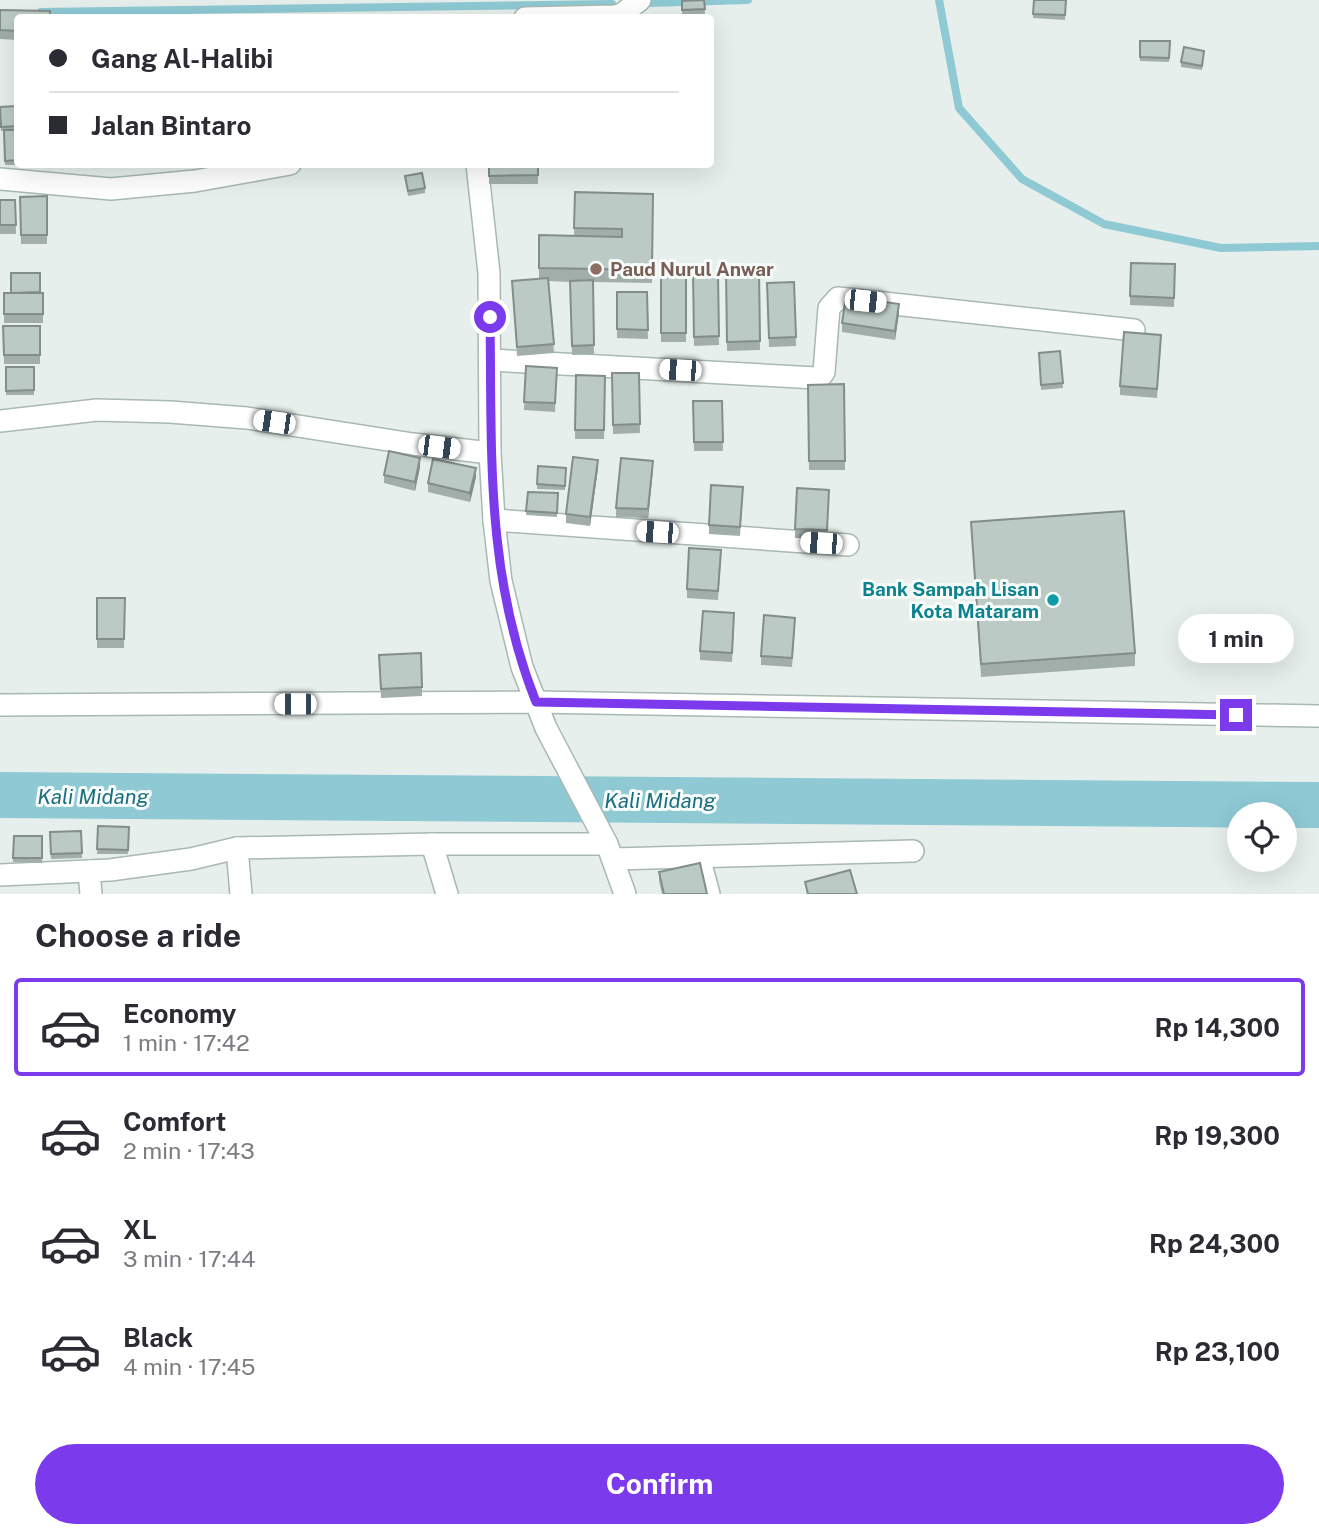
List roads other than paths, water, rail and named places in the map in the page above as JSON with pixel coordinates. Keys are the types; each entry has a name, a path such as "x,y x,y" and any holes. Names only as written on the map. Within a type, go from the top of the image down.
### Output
{"street":[{"path":"622,14 640,0"},
{"path":"0,179 111,189 195,181 268,168"},
{"path":"478,168 489,274 490,453 501,581 522,667 545,728 606,845 625,894"},
{"path":"490,360 816,378 824,372 829,307 838,298 1134,330"},
{"path":"0,421 97,410 170,412 247,418 490,453"},
{"path":"494,520 848,545"},
{"path":"0,705 536,702 1319,716"},
{"path":"432,844 447,894"},
{"path":"0,875 151,866 237,848 432,844 606,845 699,857 913,850"},
{"path":"237,848 241,894"},
{"path":"699,857 709,894"},
{"path":"89,871 91,894"}],"waterway":[{"path":"648,3 748,0"},
{"path":"939,0 959,108 1022,179 1104,224 1221,248 1319,246"},
{"path":"41,12 612,4"},
{"name":"Kali Midang","path":"0,795 1319,805"}],"place":[{"name":"Paud Nurul Anwar","path":"596,269"},
{"name":"Bank Sampah Lisan Kota Mataram","path":"1053,600"}]}
